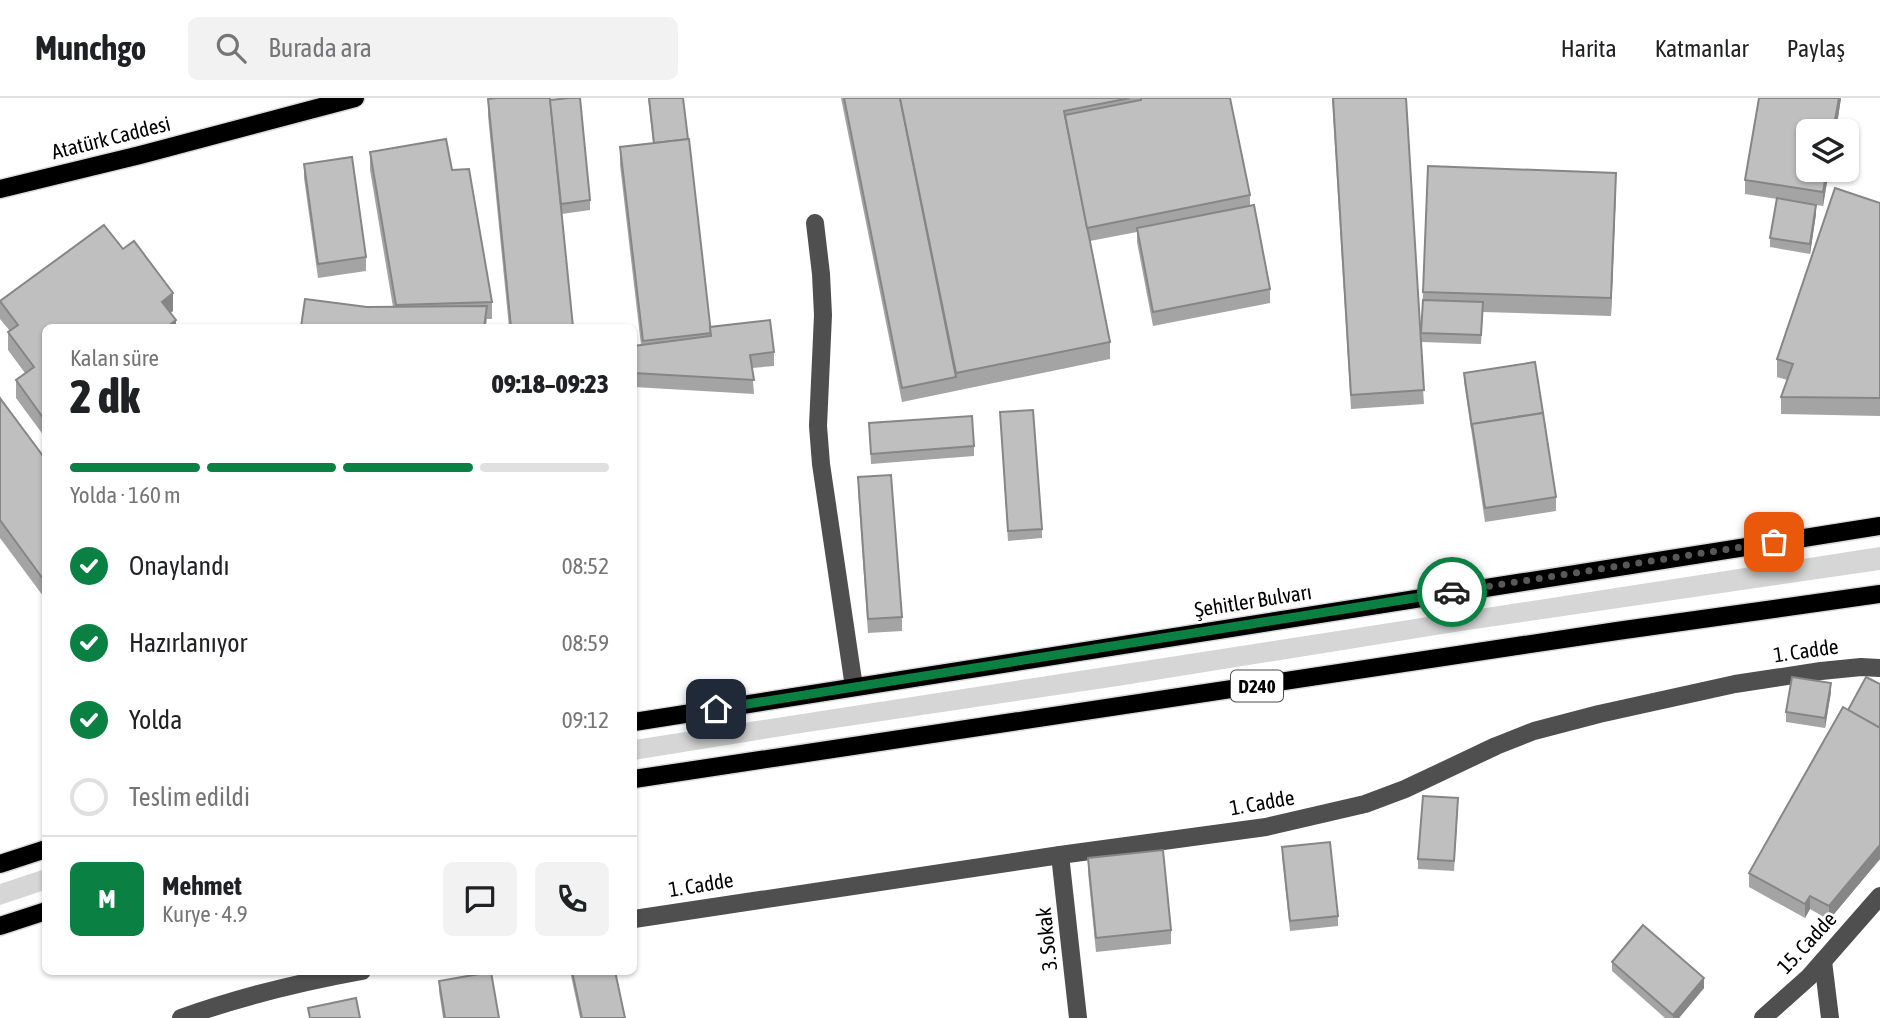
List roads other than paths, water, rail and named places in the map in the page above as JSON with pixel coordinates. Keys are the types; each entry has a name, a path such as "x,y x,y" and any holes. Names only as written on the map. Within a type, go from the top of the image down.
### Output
{"main road":[{"name":"Atatürk Caddesi","path":"0,188 140,155 355,98"},
{"name":"Şehitler Bulvarı","path":"637,722 1880,526"},
{"name":"D240","path":"637,779 1880,594"},
{"path":"0,864 42,850"},
{"path":"0,926 42,912"}],"street":[{"path":"815,223 823,315 818,426 821,464 854,687"},
{"name":"1. Cadde","path":"637,919 1266,827 1321,816 1405,789 1534,731 1599,713 1735,684 1821,671 1880,668"},
{"name":"3. Sokak","path":"1060,855 1078,1018"},
{"name":"15. Cadde","path":"1763,1018 1809,977 1880,895"},
{"path":"1823,961 1830,1018"},
{"path":"181,1018 207,1008 340,975"}]}
